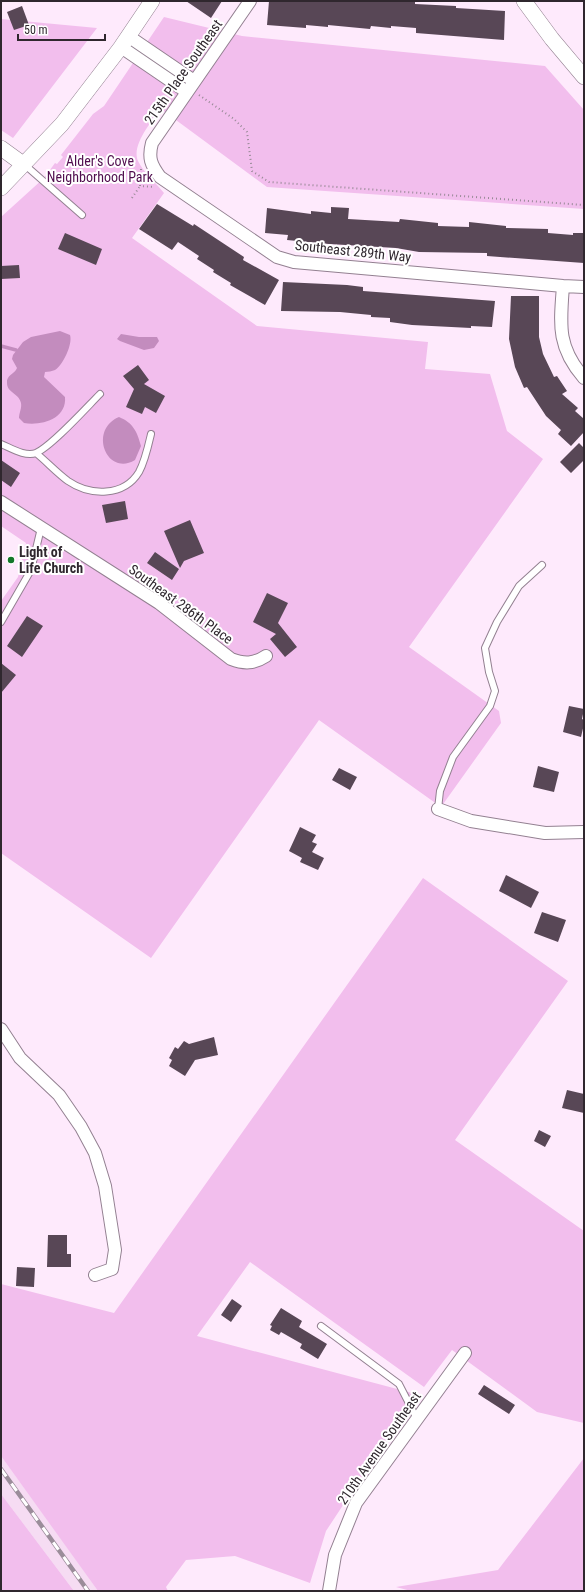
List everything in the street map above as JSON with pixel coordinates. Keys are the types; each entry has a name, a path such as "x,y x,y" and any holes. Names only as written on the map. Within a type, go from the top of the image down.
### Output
{"street":[{"path":"1,188 62,124 125,42 152,1"},
{"name":"215th Place Southeast","path":"150,163 149,155 152,143 250,1"},
{"path":"524,1 552,39 584,78"},
{"path":"125,42 190,87"},
{"path":"1,148 23,164"},
{"name":"Southeast 289th Way","path":"150,163 160,177 277,257 294,262 584,287"},
{"path":"563,286 560,322 566,351 572,364 584,378"},
{"name":"Southeast 286th Place","path":"1,502 159,603 231,659 243,663 258,661 266,656"},
{"path":"438,809 478,822 545,833 584,832"},
{"path":"1,1029 20,1058 59,1095 81,1127 94,1153 105,1186 115,1250 112,1269 95,1275"},
{"name":"210th Avenue Southeast","path":"329,1591 335,1555 356,1503 465,1353"}],"lane":[{"path":"23,164 82,215"},
{"path":"1,444 24,453 36,453 54,439 100,394"},
{"path":"36,453 69,482 82,488 105,492 114,491 132,480 139,472 151,434"},
{"path":"1,622 31,570 41,528"},
{"path":"438,809 440,791 453,757 490,706 495,691 489,672 485,648 497,622 519,586 542,565"},
{"path":"321,1326 398,1384 417,1419"}],"path":[{"path":"190,87 234,119 247,132 252,171 269,182 584,205"},
{"path":"132,198 140,186"}],"shaded area":[{"path":"60,331 70,335 71,339 69,349 61,364 55,370 45,372 44,377 65,397 65,405 62,411 52,419 45,422 31,424 24,423 19,418 21,405 20,400 9,389 7,380 17,368 12,359 13,355 23,342 31,337"},
{"path":"121,334 139,337 157,337 159,341 154,348 144,350 117,339"},
{"path":"119,417 124,419 134,428 141,446 135,460 125,464 116,462 109,457 105,450 103,441 104,432 110,423"},
{"path":"1,1456 98,1591 74,1591 1,1494"}],"green space":[{"name":"Alder's Cove Neighborhood Park","path":"164,17 242,36 545,66 584,110 584,209 267,187 161,109 148,127 137,148 138,161 146,173 164,193 132,238 257,326 428,342 425,369 490,374 507,431 543,459 409,647 499,711 501,723 441,807 319,720 151,958 1,853 1,601 18,577 26,543 1,526 1,217 44,178 55,163 57,164 63,157 61,155 93,114 104,106"},
{"path":"1,19 97,28 13,138 1,130"},
{"path":"423,878 568,981 455,1140 584,1231 584,1423 537,1412 452,1350 424,1387 250,1262 197,1336 416,1394 326,1531 310,1583 235,1556 186,1560 166,1587 168,1591 98,1591 1,1456 1,1284 114,1313"},
{"path":"584,1458 584,1591 411,1591 396,1587 498,1570"},
{"path":"1,1494 74,1591 1,1591"}],"building":[{"path":"186,1 222,1 211,18"},
{"path":"269,1 404,1 415,2 415,4 505,11 504,40 416,33 416,28 391,26 391,28 371,26 370,29 328,25 328,27 306,25 306,28 267,25"},
{"path":"22,6 29,25 14,30 7,12"},
{"path":"157,204 193,226 194,224 244,257 243,260 279,280 265,305 230,285 231,283 213,272 214,270 197,259 199,256 178,242 172,250 139,229"},
{"path":"331,207 349,208 348,219 399,222 400,219 438,223 438,226 469,227 469,222 506,226 506,228 548,229 548,233 573,235 573,233 584,233 584,263 487,256 487,253 419,252 396,248 329,244 287,240 288,235 265,233 267,208 311,214 311,211 331,213"},
{"path":"65,233 102,249 96,265 58,249"},
{"path":"19,265 20,278 1,279 1,266"},
{"path":"283,282 347,285 363,287 363,291 495,301 492,327 471,326 471,328 412,325 390,322 390,318 371,317 371,315 340,312 281,311"},
{"path":"511,296 539,296 539,337 543,354 554,377 557,376 567,391 562,394 578,408 575,411 584,419 584,432 571,446 558,434 561,430 546,416 527,387 524,388 515,367 509,339"},
{"path":"138,365 149,380 144,384 165,396 156,413 145,407 142,414 126,407 134,389 123,376"},
{"path":"579,443 584,448 584,460 571,473 560,462"},
{"path":"1,460 20,473 11,487 1,480"},
{"path":"125,501 128,519 106,523 102,505"},
{"path":"190,520 204,553 184,561 180,568 164,531"},
{"path":"155,552 179,569 172,580 147,563"},
{"path":"267,593 288,603 278,623 297,647 285,657 270,639 276,634 253,622"},
{"path":"27,616 43,626 22,657 7,646"},
{"path":"1,663 16,675 1,693"},
{"path":"569,706 584,709 582,719 584,720 584,724 581,737 563,732"},
{"path":"538,766 559,772 554,792 533,787"},
{"path":"339,768 357,777 350,790 332,780"},
{"path":"300,827 316,835 312,842 317,844 312,852 324,858 318,870 300,862 302,858 289,851"},
{"path":"506,875 539,892 531,908 499,891"},
{"path":"542,912 566,920 558,942 534,933"},
{"path":"214,1037 218,1055 195,1060 185,1076 169,1066 172,1060 169,1058 175,1047 178,1049 184,1041 189,1044"},
{"path":"567,1090 584,1094 584,1113 562,1108"},
{"path":"539,1130 551,1136 545,1147 534,1141"},
{"path":"48,1235 67,1235 67,1254 71,1254 71,1267 47,1267"},
{"path":"17,1267 35,1268 34,1287 16,1286"},
{"path":"232,1299 242,1306 231,1322 221,1315"},
{"path":"281,1308 302,1321 299,1327 327,1344 318,1359 300,1348 302,1344 281,1332 279,1335 270,1330 272,1326 270,1325"},
{"path":"484,1385 515,1405 509,1414 478,1394"}],"waterway":[{"path":"1,346 16,350"}],"railway":[{"path":"1,1469 88,1591"}],"place":[{"name":"Light of Life Church","path":"11,560"}]}
